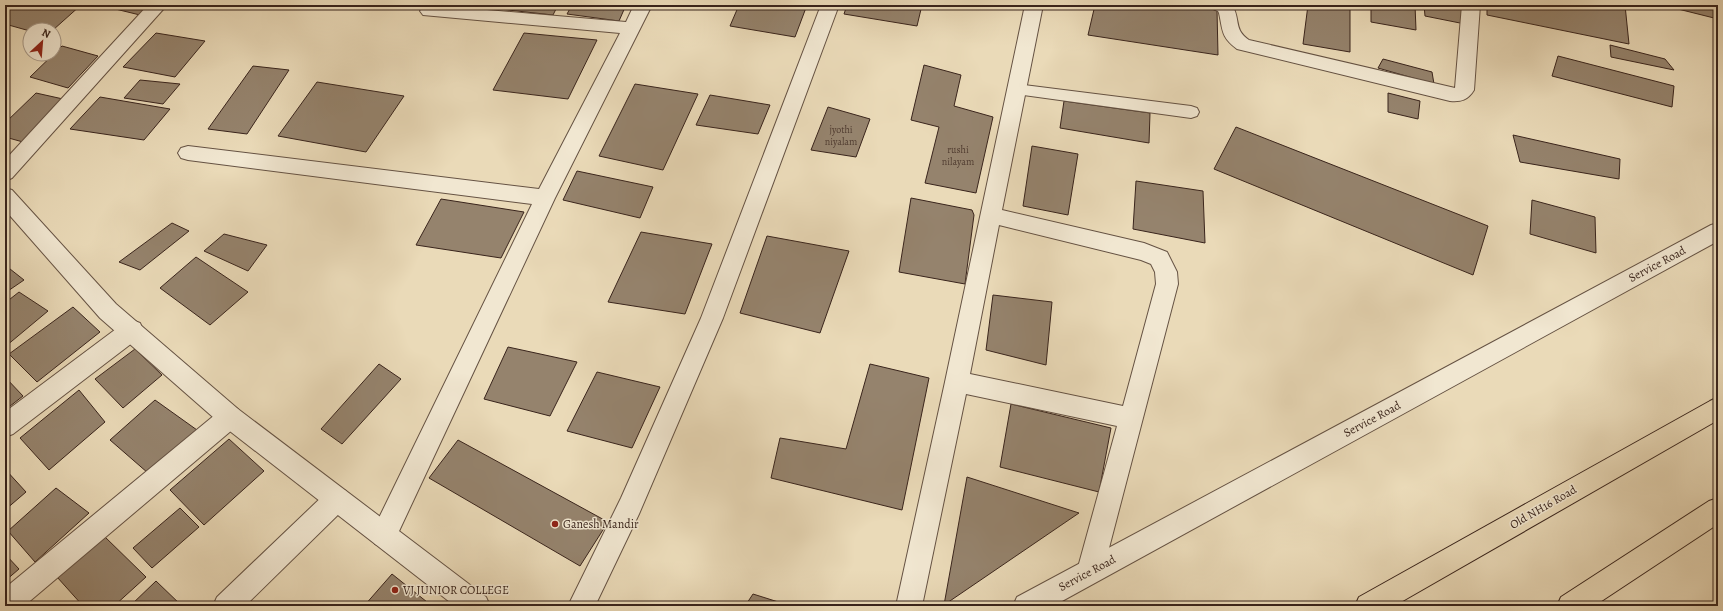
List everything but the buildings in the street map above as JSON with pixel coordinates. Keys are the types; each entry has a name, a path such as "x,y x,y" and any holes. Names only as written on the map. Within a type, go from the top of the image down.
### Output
{"main road":[{"name":"Old NH16 Road","path":"1368,606 1718,408"},
{"path":"1570,606 1718,510"}],"street":[{"path":"5,173 158,5"},
{"path":"384,536 545,198 642,5"},
{"path":"581,606 630,506 712,318 830,5"},
{"path":"909,606 957,382 1034,5"},
{"path":"1219,5 1225,7 1229,15 1229,32 1233,38 1243,45 1459,95 1465,90 1472,5"},
{"path":"429,11 631,28"},
{"path":"188,153 545,198"},
{"path":"5,196 108,311 132,330 230,417 477,606"},
{"path":"990,215 1144,252 1159,258 1166,272 1167,284 1090,571"},
{"name":"Service Road","path":"1026,606 1718,231"},
{"path":"5,426 132,330"},
{"path":"957,382 1131,418"},
{"path":"5,605 230,417"},
{"path":"226,606 337,499"}],"lane":[{"path":"1016,89 1191,112"}],"place":[{"name":"Ganesh Mandir","path":"555,524"},
{"name":"VJ JUNIOR COLLEGE","path":"395,590"}]}
